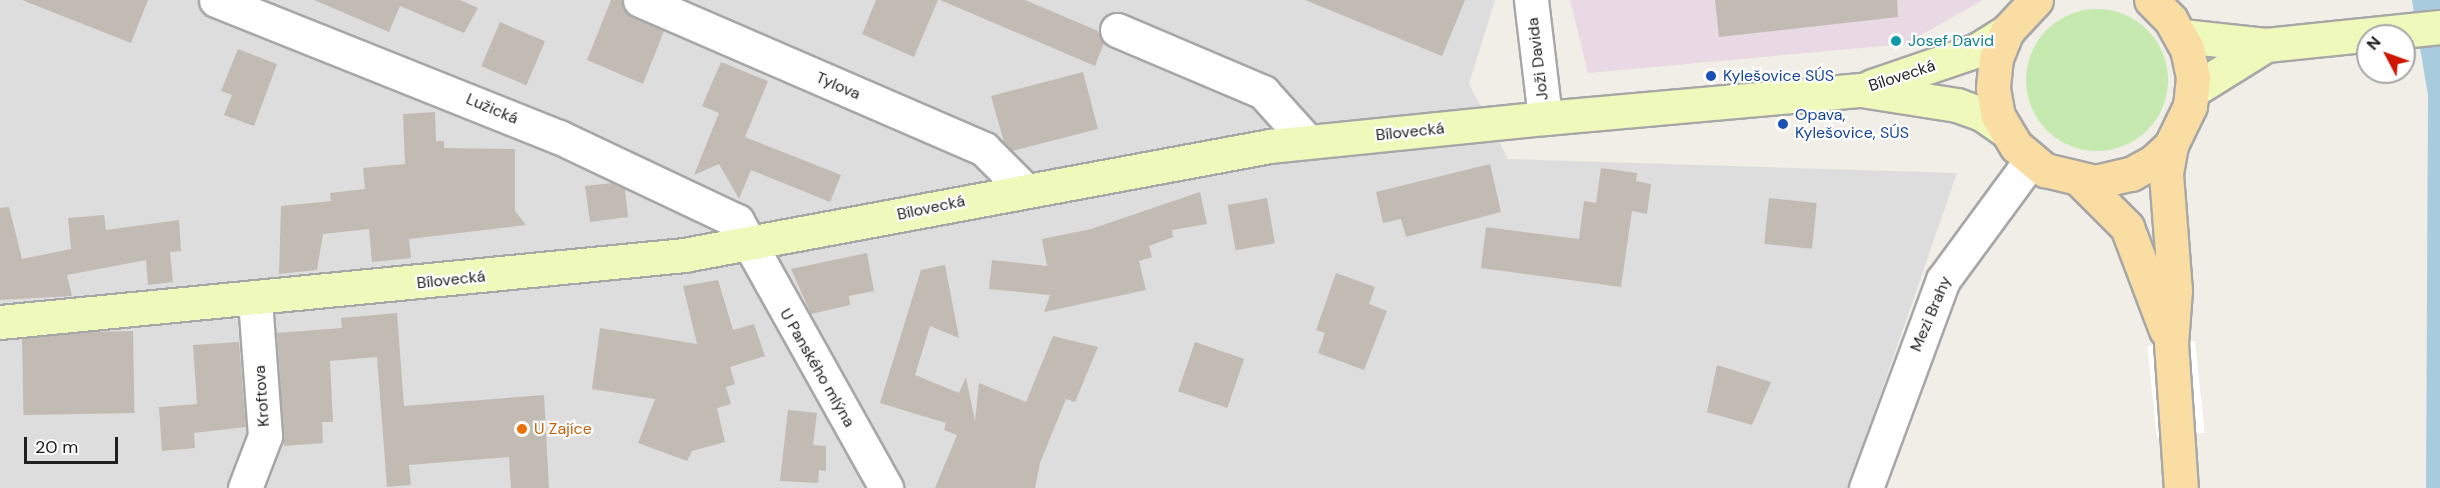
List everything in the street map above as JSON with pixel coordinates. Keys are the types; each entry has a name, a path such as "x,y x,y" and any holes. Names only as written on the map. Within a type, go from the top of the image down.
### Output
{"main road":[{"name":"Bílovecká","path":"1861,90 1977,50 2007,31 2036,0"},
{"name":"Bílovecká","path":"0,322 255,300 751,246 1024,189 1308,142 1861,90 1958,105 1982,114 2005,130 2031,160 2058,176 2082,182 2131,174 2171,145 2186,120 2192,91 2191,63 2182,36 2158,3"},
{"path":"2182,36 2266,45 2440,27"},
{"name":"Bílovecká","path":"2005,130 1995,102 1993,72 2007,31"},
{"path":"2192,91 2266,45"},
{"path":"2171,145 2166,182 2175,290 2171,343 2181,488"},
{"path":"2082,182 2127,227 2171,343"}],"street":[{"name":"Lužická","path":"216,0 379,62 718,209 737,221 751,246"},
{"name":"Tylova","path":"640,0 984,149 1024,189"},
{"name":"Joži Davida","path":"1531,0 1545,118"},
{"path":"1117,30 1263,92 1308,142"},
{"name":"Mezi Brahy","path":"1866,488 1943,280 2031,160"},
{"name":"U Panského mlýna","path":"751,246 784,312 886,488"},
{"name":"Kroftova","path":"245,488 265,436 255,300"}],"shaded area":[{"path":"0,0 1495,0 1469,84 1508,159 1957,173 1848,488 0,488"},
{"path":"1570,0 1983,0 1905,44 1588,73"}],"green space":[{"path":"2097,9 2124,14 2147,30 2163,53 2168,80 2163,107 2147,130 2124,146 2097,151 2070,146 2047,130 2031,107 2026,80 2031,53 2047,30 2070,14"}],"water":[{"path":"2412,0 2440,0 2440,488 2426,488 2428,95"}],"pier":[{"path":"2195,341 2205,432 2157,438 2147,346"}],"building":[{"path":"22,0 148,0 131,43"},
{"path":"314,0 460,0 478,8 464,33 400,6 389,32"},
{"path":"611,0 622,0 632,17 664,31 643,84 587,60"},
{"path":"876,0 938,0 914,57 862,34"},
{"path":"940,0 1025,0 1098,31 1104,43 1095,66"},
{"path":"1305,0 1465,0 1442,56"},
{"path":"1715,0 1897,0 1898,17 1719,37"},
{"path":"500,22 545,41 526,85 481,66"},
{"path":"238,49 277,64 254,126 224,115 232,95 221,91"},
{"path":"721,62 768,81 745,137 841,175 830,202 751,170 739,199 719,164 694,175 719,113 702,106"},
{"path":"1083,72 1098,129 1012,151 1004,142 991,96"},
{"path":"435,112 436,141 444,141 444,148 515,149 515,211 526,225 409,239 411,258 372,262 369,229 323,234 317,270 279,274 281,206 331,201 330,193 365,189 363,168 405,164 403,114"},
{"path":"1490,164 1501,212 1406,237 1401,219 1383,223 1376,192"},
{"path":"1601,168 1637,173 1636,181 1651,184 1647,214 1632,211 1621,287 1481,268 1486,227 1579,239 1584,201 1596,203"},
{"path":"612,183 625,189 628,217 590,222 585,186"},
{"path":"1200,192 1207,224 1172,230 1173,237 1149,246 1152,257 1139,261 1146,290 1044,312 1050,295 989,289 992,260 1047,266 1042,239 1091,229"},
{"path":"1267,198 1275,243 1236,250 1228,205"},
{"path":"1769,198 1817,203 1812,249 1764,244"},
{"path":"9,207 22,259 71,249 68,218 104,215 106,230 179,220 181,251 170,252 173,282 148,285 146,260 67,275 72,296 0,300 0,208"},
{"path":"867,253 874,291 849,296 850,305 811,314 791,269"},
{"path":"945,265 959,338 930,326 915,375 959,393 966,377 975,421 979,383 1026,402 1053,336 1098,347 1075,402 1066,399 1040,463 1035,488 935,488 957,435 944,430 946,423 880,403 921,270"},
{"path":"1336,273 1375,287 1369,304 1387,311 1364,370 1318,353 1325,333 1316,330"},
{"path":"718,280 733,330 754,324 765,356 730,367 735,384 726,387 731,404 717,408 725,442 692,451 687,461 638,443 655,399 592,389 600,328 697,344 683,286"},
{"path":"397,313 404,406 544,395 549,488 511,488 509,457 409,465 411,485 387,487 377,357 330,361 333,422 322,422 323,443 284,446 277,333 342,328 341,318"},
{"path":"133,331 134,413 23,415 22,333"},
{"path":"239,342 246,427 194,433 195,448 162,451 159,407 197,404 193,345"},
{"path":"1195,342 1244,359 1227,408 1178,391"},
{"path":"1717,365 1771,382 1752,425 1707,412"},
{"path":"788,410 817,413 813,445 826,446 826,471 819,470 818,483 780,481"}],"place":[{"name":"Josef David","path":"1896,41"},
{"name":"Kylešovice SÚS","path":"1711,76"},
{"name":"Opava, Kylešovice, SÚS","path":"1783,124"},
{"name":"U Zajíce","path":"522,429"}]}
